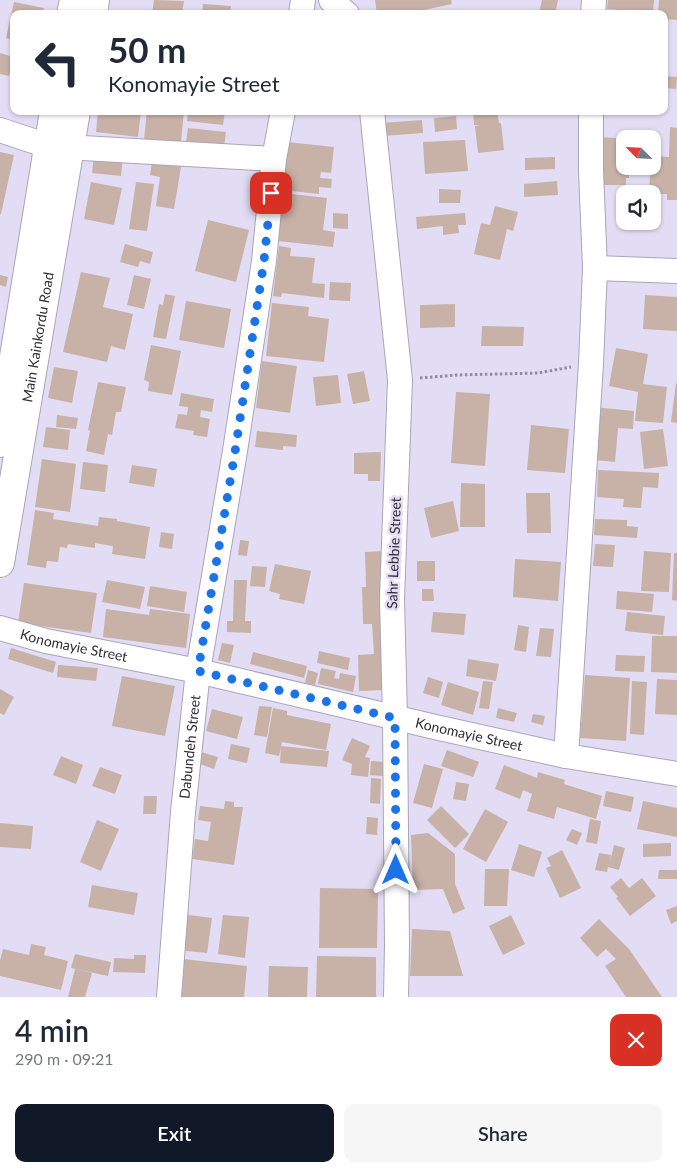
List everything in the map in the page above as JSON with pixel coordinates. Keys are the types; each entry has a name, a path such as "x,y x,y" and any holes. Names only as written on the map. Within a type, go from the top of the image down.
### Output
{"main road":[{"path":"0,443 59,146 55,115"},
{"name":"Main Kainkordu Road","path":"0,563 59,146 74,115"}],"street":[{"path":"331,0 342,10"},
{"name":"Dabundeh Street","path":"168,997 183,812 198,671 235,452 262,271 274,159 282,115"},
{"name":"Sahr Lebbie Street","path":"372,115 400,380 392,599 395,718 396,997"},
{"path":"566,756 591,364 595,268 591,170 592,115"},
{"path":"0,130 59,146 274,159"},
{"path":"595,268 677,270"},
{"name":"Konomayie Street","path":"0,628 46,641 198,671 566,756 677,774"}],"path":[{"path":"400,380 457,375 538,373 591,364"}],"building":[{"path":"154,0 184,1 183,10 153,10"},
{"path":"375,0 451,0 452,4 424,10 376,10"},
{"path":"542,0 558,0 556,10 540,10"},
{"path":"608,0 654,0 653,10 607,9"},
{"path":"659,0 677,0 677,20 668,19 668,10 658,10"},
{"path":"14,2 44,8 44,10 12,10"},
{"path":"203,4 231,6 230,10 202,10"},
{"path":"10,20 10,39 6,38"},
{"path":"0,53 10,56 10,72 9,76 0,74"},
{"path":"668,76 677,77 676,89 668,88"},
{"path":"98,115 141,115 138,137 96,132"},
{"path":"147,115 184,115 181,142 144,139"},
{"path":"188,115 224,115 223,125 187,121"},
{"path":"473,115 498,115 499,123 501,123 504,150 478,153 475,126 480,125 474,125"},
{"path":"456,116 457,129 435,132 434,118"},
{"path":"422,120 423,133 383,136 382,123"},
{"path":"670,127 677,128 677,200 667,200 667,194 661,194 661,185 649,185 650,175 661,175 661,157 669,157"},
{"path":"188,128 226,132 224,147 186,143"},
{"path":"598,137 616,138 616,175 629,175 629,178 626,178 626,185 602,185"},
{"path":"465,140 468,171 425,174 423,142"},
{"path":"287,142 334,147 331,173 321,172 320,178 332,179 331,188 319,187 319,194 282,190"},
{"path":"0,152 14,155 1,214 0,214"},
{"path":"94,154 123,157 121,176 92,173"},
{"path":"555,157 555,169 525,170 525,158"},
{"path":"152,162 181,167 174,209 156,206 160,177 150,175"},
{"path":"557,181 558,195 524,197 524,184"},
{"path":"91,182 122,188 114,225 84,219"},
{"path":"136,182 154,184 147,231 129,229"},
{"path":"439,189 461,190 460,203 439,203"},
{"path":"283,193 327,198 323,230 335,232 333,247 278,241"},
{"path":"495,206 518,212 513,231 507,229 500,260 474,254 481,223 490,225"},
{"path":"333,213 348,214 348,229 333,228"},
{"path":"465,213 466,225 458,225 459,233 443,235 443,226 417,229 416,217"},
{"path":"208,220 249,230 236,282 195,271"},
{"path":"125,244 153,252 150,264 140,261 138,267 120,262"},
{"path":"279,246 291,248 290,256 315,258 312,283 325,284 324,298 282,293 281,297 273,296"},
{"path":"81,272 110,278 103,307 133,314 125,350 111,346 107,362 63,352"},
{"path":"0,275 8,277 6,287 0,285"},
{"path":"134,275 151,279 144,309 127,305"},
{"path":"330,282 351,283 350,301 329,300"},
{"path":"165,294 175,296 166,339 153,337 159,304 163,305"},
{"path":"645,295 677,297 677,331 643,329"},
{"path":"186,301 231,309 224,348 179,340"},
{"path":"272,303 309,307 308,316 329,319 324,362 266,356"},
{"path":"455,304 455,327 420,328 420,305"},
{"path":"482,326 524,327 523,346 481,346"},
{"path":"151,345 181,351 172,395 148,391 149,382 144,380"},
{"path":"616,348 648,354 643,384 667,387 663,423 635,421 638,392 609,386"},
{"path":"262,361 297,366 290,413 256,408"},
{"path":"54,367 78,371 72,403 48,398"},
{"path":"364,371 370,401 353,404 347,374"},
{"path":"338,375 341,403 316,406 313,377"},
{"path":"98,382 126,387 121,412 116,412 112,435 108,434 104,455 86,451 90,431 88,430"},
{"path":"677,383 677,423 671,422"},
{"path":"456,392 490,394 485,466 451,463"},
{"path":"181,393 214,399 212,412 201,410 200,417 210,419 207,437 193,435 194,431 175,428 178,414 187,415 188,407 179,406"},
{"path":"594,407 634,411 633,429 618,428 615,462 595,460"},
{"path":"57,415 78,418 76,429 56,427"},
{"path":"531,425 569,429 565,473 527,470"},
{"path":"46,427 70,430 68,450 43,447"},
{"path":"663,429 668,466 644,469 640,432"},
{"path":"257,431 297,435 296,447 283,446 283,450 255,447"},
{"path":"381,452 380,481 368,481 368,474 354,474 354,453"},
{"path":"42,459 76,464 70,512 35,507"},
{"path":"83,462 108,465 105,492 80,489"},
{"path":"132,465 157,469 154,487 129,483"},
{"path":"598,470 659,473 658,488 643,487 641,508 623,507 624,499 597,497"},
{"path":"461,483 485,484 485,527 460,527"},
{"path":"526,493 550,493 551,533 527,533"},
{"path":"453,501 459,531 431,538 424,508"},
{"path":"35,510 54,513 53,519 98,526 99,517 117,519 117,521 150,527 145,559 112,554 113,546 95,543 95,548 68,544 67,548 60,547 58,562 47,561 46,568 27,565"},
{"path":"595,519 627,520 627,526 638,527 637,538 594,535"},
{"path":"161,532 174,534 172,549 159,547"},
{"path":"240,540 249,541 247,556 238,555"},
{"path":"595,544 615,545 613,567 593,566"},
{"path":"384,551 385,690 359,691 358,655 374,654 372,624 363,624 362,587 366,587 365,552"},
{"path":"644,551 671,553 669,592 641,591"},
{"path":"674,553 677,553 677,601 672,600"},
{"path":"515,559 561,562 558,601 513,597"},
{"path":"417,561 435,561 435,581 417,581"},
{"path":"275,564 311,571 304,604 279,599 280,594 269,591"},
{"path":"252,566 267,567 265,587 250,586"},
{"path":"107,580 145,587 140,609 102,602"},
{"path":"234,580 247,580 245,621 251,621 251,633 227,632 227,621 233,621"},
{"path":"24,583 97,593 91,633 18,623"},
{"path":"150,586 187,592 184,612 147,606"},
{"path":"422,589 433,589 434,601 422,601"},
{"path":"617,591 654,594 652,612 616,609"},
{"path":"106,609 149,615 150,609 190,614 186,648 103,637"},
{"path":"433,612 466,614 464,635 431,632"},
{"path":"627,612 665,616 663,635 625,631"},
{"path":"518,625 529,627 526,652 514,650"},
{"path":"540,628 554,629 551,657 536,656"},
{"path":"652,636 677,636 677,673 651,672"},
{"path":"222,643 234,645 230,663 218,660"},
{"path":"11,648 56,662 53,673 8,659"},
{"path":"319,651 350,658 348,670 317,663"},
{"path":"253,652 307,666 304,678 250,664"},
{"path":"616,655 645,656 644,672 615,671"},
{"path":"468,659 499,664 496,681 466,676"},
{"path":"58,665 98,668 96,681 57,677"},
{"path":"321,668 336,671 334,678 339,679 340,673 356,676 353,692 318,684"},
{"path":"308,670 318,673 315,685 305,683"},
{"path":"585,675 630,678 626,741 580,738"},
{"path":"122,676 175,686 165,736 112,726"},
{"path":"428,677 443,682 439,698 423,693"},
{"path":"657,679 677,680 677,715 655,714"},
{"path":"483,681 493,682 489,709 479,708"},
{"path":"632,681 647,682 644,735 630,734"},
{"path":"448,682 479,692 473,715 441,705"},
{"path":"0,689 14,697 4,715 0,713"},
{"path":"259,706 272,707 267,737 254,735"},
{"path":"273,708 287,711 287,715 331,724 326,750 282,742 279,756 265,753"},
{"path":"498,708 517,713 514,722 496,718"},
{"path":"212,709 243,717 237,739 206,731"},
{"path":"533,714 545,716 543,725 531,722"},
{"path":"352,738 370,746 365,757 370,758 368,777 351,775 352,764 342,760"},
{"path":"231,744 250,748 247,763 228,759"},
{"path":"281,746 329,751 327,767 280,763"},
{"path":"447,750 479,762 473,777 441,766"},
{"path":"201,752 218,757 214,769 197,763"},
{"path":"61,756 83,765 76,784 53,775"},
{"path":"371,761 385,762 383,776 370,775"},
{"path":"424,764 443,769 432,808 413,803"},
{"path":"504,765 537,778 538,772 565,780 564,784 602,796 596,819 557,807 554,819 527,811 532,794 523,790 520,799 495,789"},
{"path":"100,767 122,775 115,794 92,786"},
{"path":"371,778 381,779 380,804 370,803"},
{"path":"456,782 469,784 466,801 453,799"},
{"path":"606,791 634,797 631,812 603,806"},
{"path":"144,796 157,796 156,814 143,814"},
{"path":"225,801 234,802 234,807 243,807 234,865 192,859 195,839 208,841 211,822 198,820 200,806 224,809"},
{"path":"643,801 677,808 677,837 637,829"},
{"path":"441,806 469,834 455,848 427,820"},
{"path":"485,809 508,822 486,862 463,849"},
{"path":"367,817 378,818 377,835 366,834"},
{"path":"590,819 601,821 597,844 586,842"},
{"path":"97,820 119,829 101,871 80,862"},
{"path":"0,823 33,826 31,849 0,847"},
{"path":"572,829 582,833 577,845 566,840"},
{"path":"428,833 455,854 455,884 465,909 453,914 443,889 413,890 411,835"},
{"path":"671,843 671,856 643,857 643,844"},
{"path":"519,844 542,852 534,877 511,870"},
{"path":"614,845 625,848 619,870 608,867 607,872 595,870 599,853 611,855 610,862"},
{"path":"562,850 581,888 560,898 546,868 551,866 547,858"},
{"path":"485,869 509,869 507,906 484,906"},
{"path":"659,870 677,870 677,879 658,879"},
{"path":"621,878 629,888 642,878 656,896 630,916 610,887"},
{"path":"92,885 138,893 134,915 88,907"},
{"path":"320,888 378,889 377,948 319,948"},
{"path":"677,906 677,921 671,924 666,910"},
{"path":"181,914 212,918 207,953 177,950"},
{"path":"223,915 249,917 245,958 218,954"},
{"path":"511,915 525,944 503,955 489,926"},
{"path":"599,919 629,949 662,997 626,997 605,966 616,959 606,949 597,957 580,938"},
{"path":"412,929 450,931 463,976 410,976"},
{"path":"31,944 46,947 44,955 68,961 61,990 0,976 0,961 3,949 29,955"},
{"path":"75,954 111,962 108,976 71,968"},
{"path":"134,955 146,955 145,973 113,972 114,958 134,959"},
{"path":"317,956 376,957 376,997 316,997"},
{"path":"183,959 247,966 244,997 179,997"},
{"path":"269,966 308,967 307,997 268,997"},
{"path":"75,969 92,973 85,997 68,997"}],"route":[{"path":"271,193 264,261 235,452 198,671 395,718 396,870"}]}
